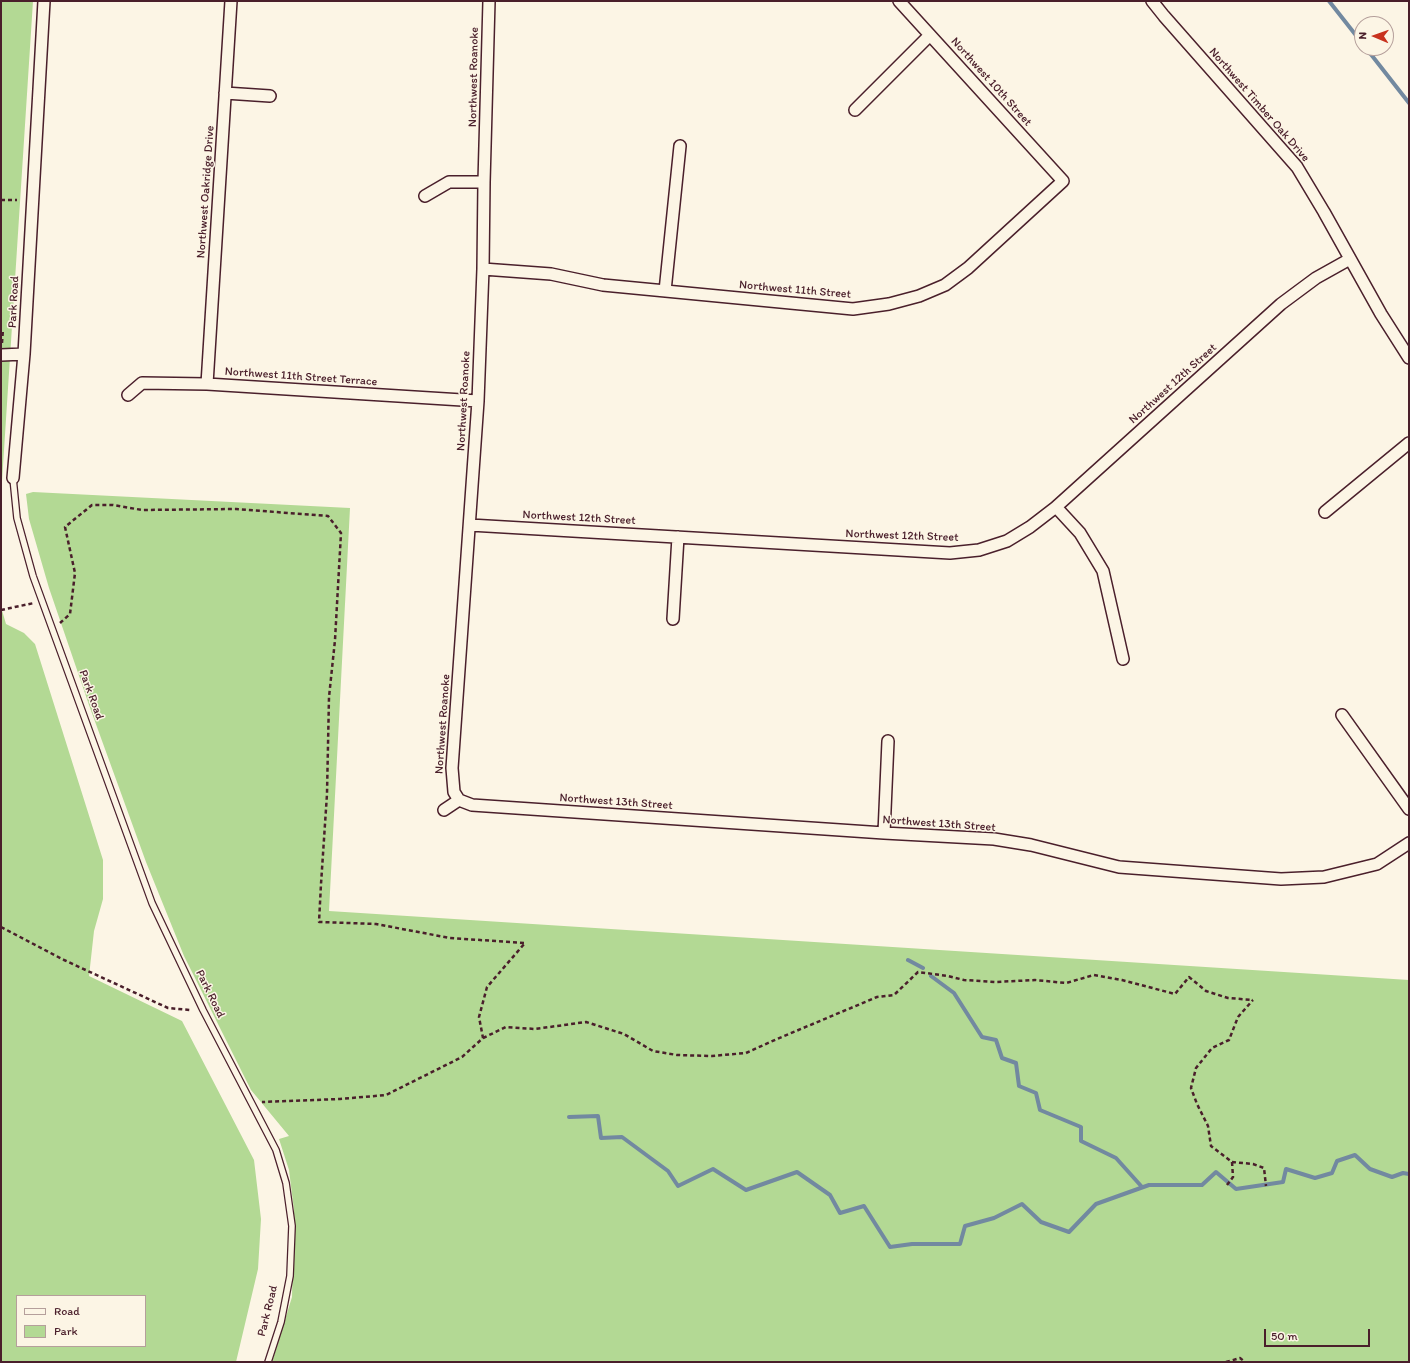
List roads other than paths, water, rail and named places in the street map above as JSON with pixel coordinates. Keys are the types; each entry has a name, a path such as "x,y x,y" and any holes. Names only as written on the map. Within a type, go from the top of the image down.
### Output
{"street":[{"name":"Park Road","path":"13,478 24,354 44,1"},
{"name":"Northwest Oakridge Drive","path":"207,384 231,1"},
{"name":"Northwest Roanoke","path":"459,800 454,792 452,768 478,401 483,269 488,1"},
{"name":"Northwest 10th Street","path":"899,1 1063,180"},
{"name":"Northwest Timber Oak Drive","path":"1152,1 1297,168 1324,212 1381,314 1409,358"},
{"path":"855,110 930,35"},
{"path":"225,93 270,96"},
{"path":"665,291 680,146"},
{"name":"Northwest 11th Street","path":"483,269 552,274 603,285 854,309 889,304 918,296 945,285 968,268 1063,180"},
{"path":"425,196 449,182 484,182"},
{"name":"Northwest 12th Street","path":"470,525 950,553 980,550 1007,541 1030,527 1056,507 1281,304 1316,278 1350,259"},
{"path":"1,355 24,354"},
{"name":"Northwest 11th Street Terrace","path":"128,395 142,383 207,384 478,401"},
{"path":"1325,512 1409,444"},
{"path":"1056,507 1080,533 1103,571 1123,659"},
{"path":"673,619 678,537"},
{"path":"1342,715 1409,809"},
{"path":"884,833 888,741"},
{"path":"444,810 459,800"},
{"name":"Northwest 13th Street","path":"459,800 472,805 994,839 1031,845 1119,867 1281,879 1324,877 1377,864 1409,843"}],"lane":[{"name":"Park Road","path":"13,478 17,518 31,570 152,903 203,1010 276,1150 286,1183 292,1226 290,1276 281,1322 268,1362"}],"waterway":[{"path":"1329,1 1354,33"},
{"path":"1372,56 1409,103"},
{"path":"908,960 923,968"},
{"path":"931,976 954,993 982,1037 996,1040 1002,1058 1016,1063 1019,1086 1036,1093 1040,1110 1081,1127 1081,1141 1116,1158 1142,1187"},
{"path":"569,1117 598,1116 601,1138 622,1137 668,1171 678,1186 713,1169 746,1190 797,1172 830,1195 840,1213 864,1206 890,1247 912,1244 960,1244 965,1226 994,1218 1022,1204 1041,1222 1069,1232 1096,1204 1149,1185 1202,1185 1216,1172 1236,1189 1283,1182 1286,1169 1315,1178 1332,1173 1337,1161 1355,1155 1370,1169 1392,1177 1403,1173 1409,1174"}]}
